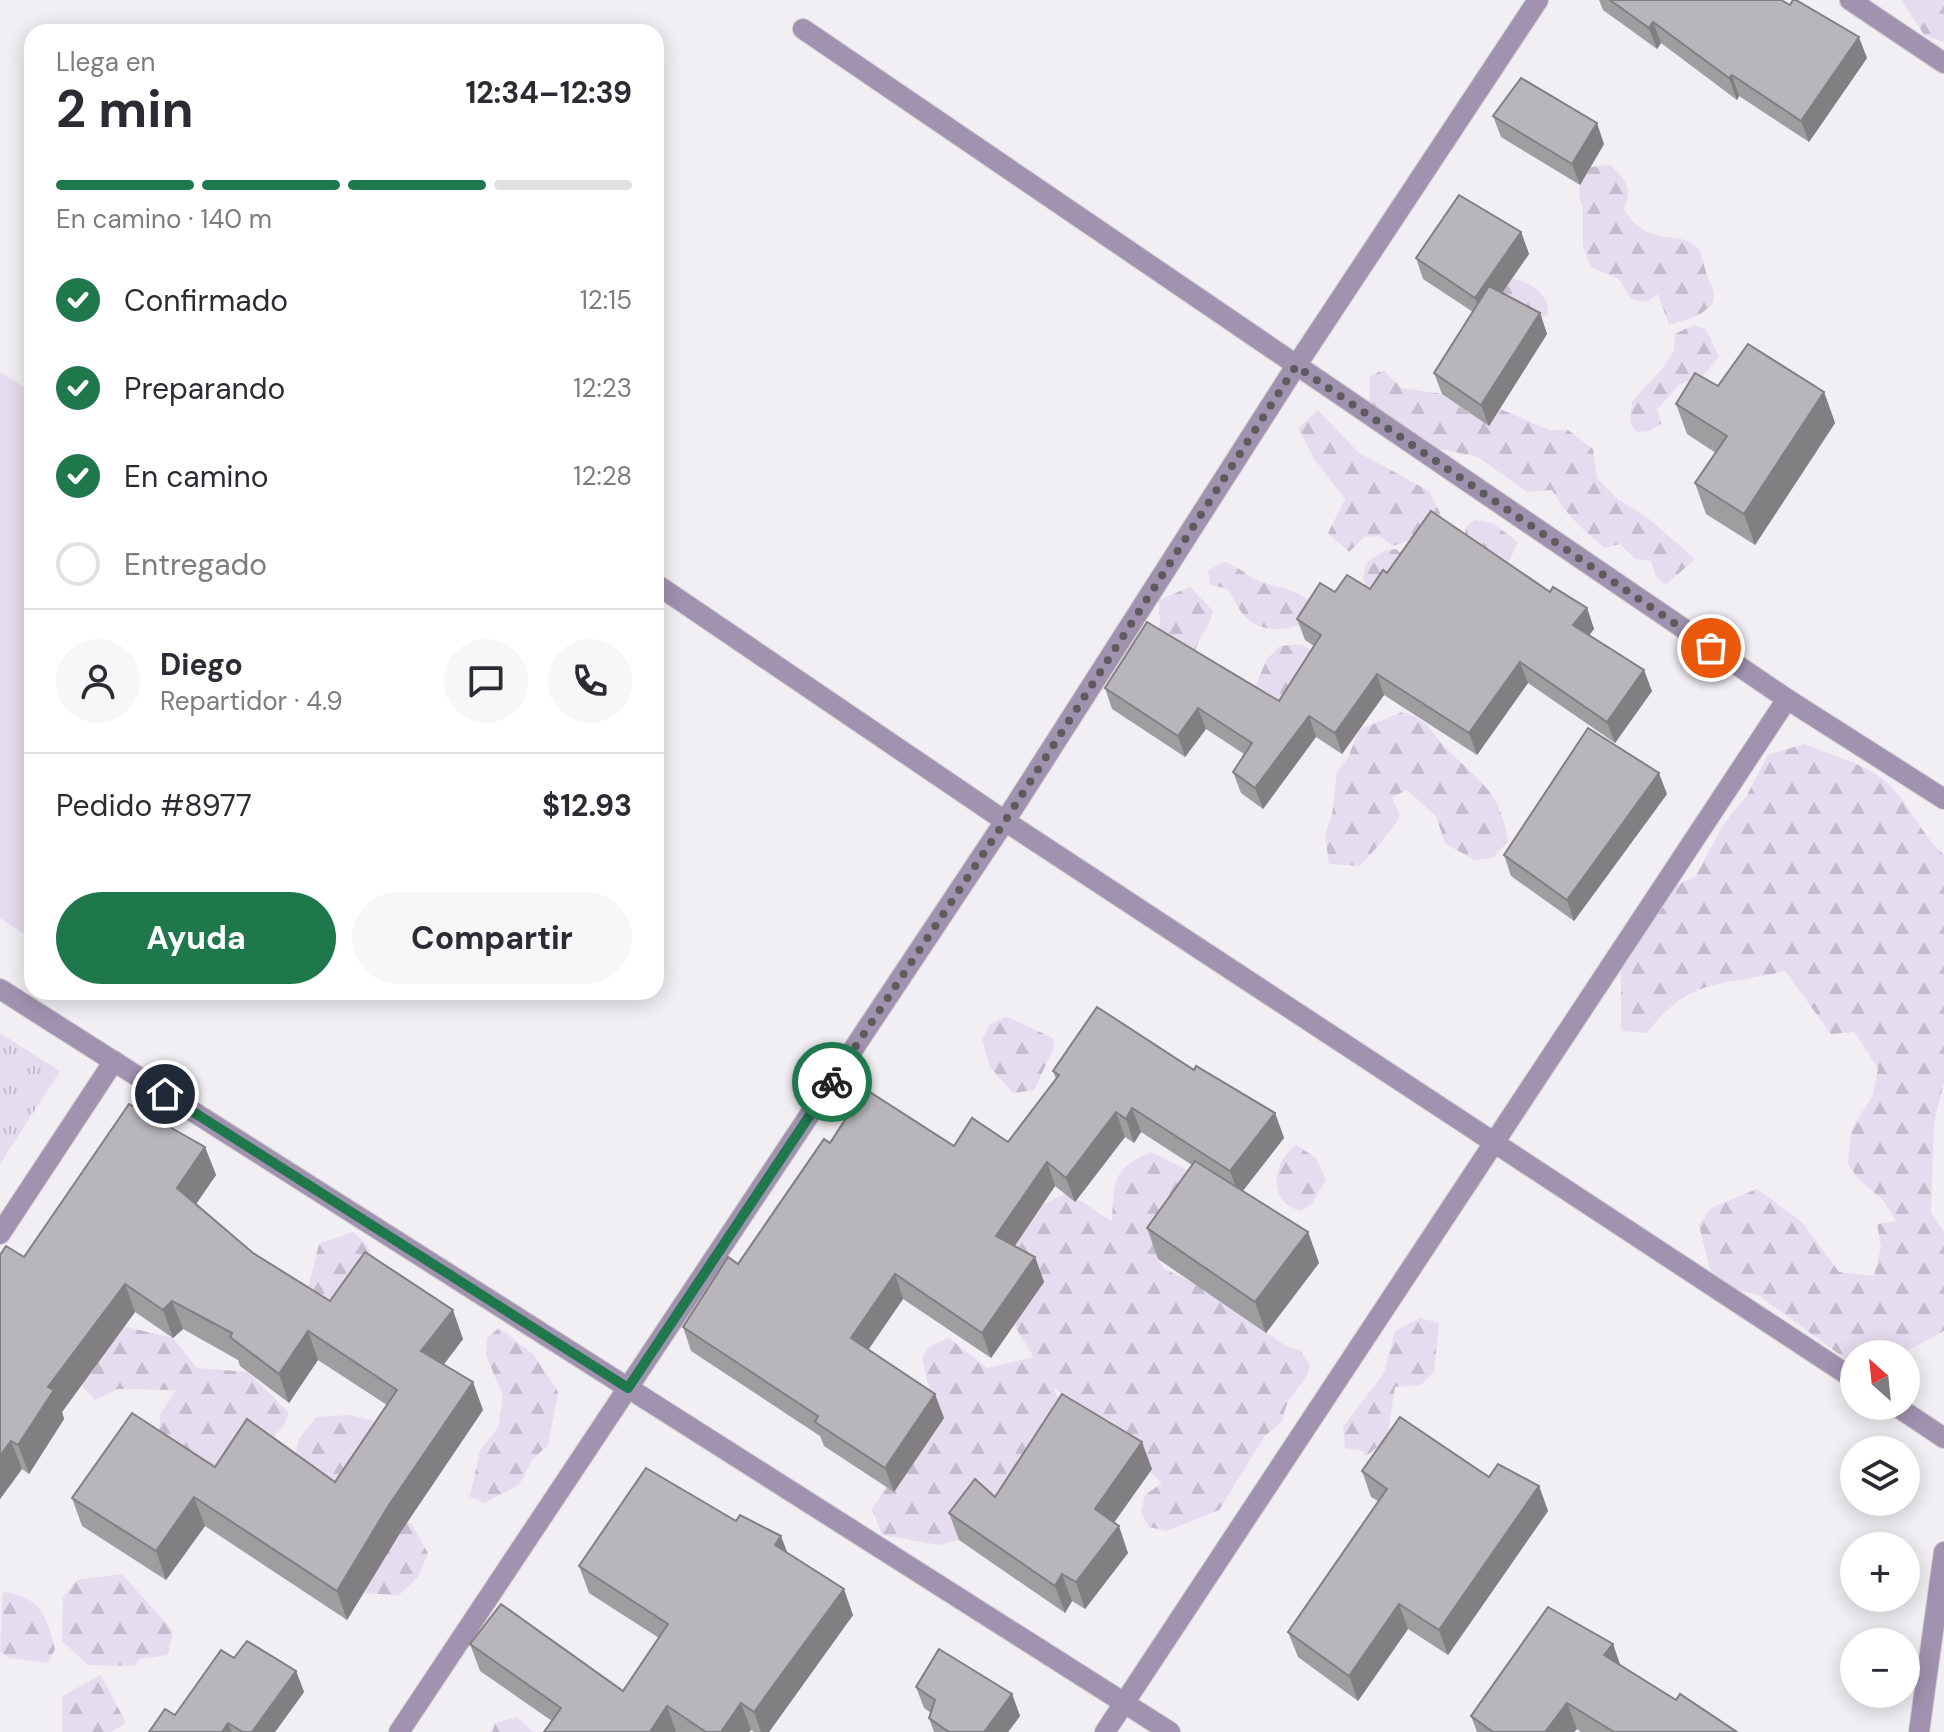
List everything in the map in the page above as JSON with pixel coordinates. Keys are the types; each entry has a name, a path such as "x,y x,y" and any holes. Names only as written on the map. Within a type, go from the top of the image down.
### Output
{"street":[{"path":"399,1732 1005,821 1296,366 1538,0"},
{"path":"1850,0 1944,63"},
{"path":"803,29 1787,699 1944,799"},
{"path":"664,589 1005,821 1840,1370"},
{"path":"1105,1732 1787,699"},
{"path":"0,989 1170,1732"},
{"path":"0,1234 114,1061"},
{"path":"1917,1420 1944,1438"},
{"path":"1919,1732 1944,1552"}],"green space":[{"path":"1901,0 1944,0 1944,42 1925,36"},
{"path":"1610,165 1626,185 1628,195 1624,209 1633,222 1654,234 1692,243 1699,250 1714,296 1712,305 1698,316 1669,325 1658,294 1647,302 1631,299 1619,279 1591,267 1583,246 1580,185 1591,167"},
{"path":"1512,278 1538,290 1546,300 1548,315 1529,325 1510,319 1501,291"},
{"path":"1693,325 1706,329 1719,357 1703,376 1678,385 1657,410 1662,423 1650,431 1637,432 1630,423 1632,401 1663,368 1674,351 1675,334"},
{"path":"1383,370 1402,388 1442,394 1468,412 1493,406 1549,430 1568,430 1593,449 1597,478 1618,499 1649,519 1695,559 1666,585 1656,576 1651,561 1635,559 1620,544 1605,548 1569,515 1552,490 1527,492 1478,457 1408,442 1370,405 1370,376"},
{"path":"0,372 24,387 24,934 0,918"},
{"path":"1318,410 1359,453 1429,491 1444,521 1419,537 1393,546 1379,536 1364,537 1349,552 1328,533 1345,499 1315,460 1298,428"},
{"path":"1475,520 1492,523 1518,542 1505,570 1464,543 1466,527"},
{"path":"1396,549 1411,562 1370,595 1363,578 1366,563 1385,550"},
{"path":"1225,562 1254,579 1287,589 1309,601 1314,619 1285,629 1275,629 1265,628 1247,619 1228,590 1210,585 1208,570"},
{"path":"1190,587 1213,611 1195,651 1155,643 1160,623 1159,600"},
{"path":"1301,644 1316,654 1292,715 1251,696 1267,659 1280,646"},
{"path":"1402,712 1424,723 1494,798 1508,841 1493,858 1474,860 1445,843 1436,816 1407,790 1392,797 1400,816 1360,866 1329,864 1325,834 1332,815 1337,771 1348,758 1359,730"},
{"path":"1804,744 1872,772 1898,794 1944,855 1944,1082 1934,1123 1931,1213 1944,1232 1944,1331 1920,1344 1920,1340 1840,1340 1840,1355 1758,1295 1734,1289 1710,1270 1699,1225 1711,1208 1757,1189 1802,1222 1839,1272 1874,1276 1881,1247 1877,1224 1896,1221 1883,1200 1858,1179 1848,1163 1852,1128 1873,1095 1878,1068 1854,1032 1831,1034 1785,971 1709,986 1678,1001 1647,1033 1621,1031 1621,949 1659,892 1695,877 1723,825 1746,797 1768,755"},
{"path":"1007,1017 1053,1038 1054,1047 1034,1090 1013,1093 990,1067 982,1039 990,1024"},
{"path":"0,1033 60,1071 0,1164"},
{"path":"1296,1145 1316,1158 1326,1180 1311,1205 1300,1211 1282,1199 1277,1181 1282,1161"},
{"path":"1151,1152 1197,1175 1158,1259 1164,1269 1194,1283 1286,1346 1300,1350 1310,1365 1288,1403 1283,1420 1264,1437 1219,1510 1167,1531 1149,1527 1141,1512 1145,1495 1162,1483 1136,1459 1129,1435 1111,1421 1072,1403 1053,1387 1065,1415 1033,1462 959,1540 939,1545 882,1535 872,1509 897,1471 944,1418 927,1381 922,1358 930,1346 949,1338 987,1368 1034,1357 1014,1325 1036,1293 1030,1280 994,1274 1044,1204 1064,1194 1112,1221 1118,1178 1128,1165"},
{"path":"353,1232 367,1245 383,1274 357,1323 307,1292 319,1244"},
{"path":"1420,1318 1439,1323 1434,1372 1421,1385 1395,1387 1387,1439 1365,1457 1364,1451 1345,1448 1343,1427 1384,1373 1395,1331"},
{"path":"114,1324 173,1338 197,1368 248,1372 289,1413 284,1425 237,1478 213,1488 159,1439 160,1415 176,1390 118,1389 95,1400 81,1385"},
{"path":"499,1328 534,1355 558,1392 548,1445 532,1460 519,1485 485,1503 470,1497 480,1450 498,1428 503,1396 486,1355 487,1338"},
{"path":"350,1415 372,1420 384,1434 358,1493 293,1465 299,1439 316,1417"},
{"path":"392,1509 412,1525 428,1553 418,1577 398,1596 347,1591"},
{"path":"122,1574 173,1631 168,1655 139,1659 135,1666 88,1665 62,1641 63,1597 77,1580"},
{"path":"3,1592 26,1598 45,1617 55,1649 48,1663 9,1658 0,1651"},
{"path":"101,1675 126,1723 111,1732 62,1732 62,1696"},
{"path":"517,1717 533,1732 492,1732 495,1723"}],"building":[{"path":"1610,0 1781,0 1790,5 1796,0 1859,37 1801,121 1732,75 1729,78 1653,22 1649,28"},
{"path":"1521,78 1597,123 1572,164 1493,116"},
{"path":"1459,195 1521,232 1475,298 1416,258"},
{"path":"1489,286 1540,313 1481,405 1434,373"},
{"path":"1748,344 1824,392 1744,514 1695,483 1727,436 1676,404 1695,373 1718,386"},
{"path":"1431,511 1550,592 1553,587 1587,608 1573,625 1644,670 1607,722 1520,662 1469,733 1377,674 1335,733 1309,716 1255,788 1233,772 1252,743 1198,708 1178,736 1105,688 1147,622 1279,701 1321,635 1297,619 1320,583 1335,592 1347,575 1370,589 1383,570 1387,573"},
{"path":"1588,728 1659,773 1567,900 1504,855"},
{"path":"1097,1007 1194,1070 1196,1066 1275,1113 1230,1171 1132,1108 1126,1119 1116,1112 1066,1178 1047,1162 996,1236 1035,1257 982,1333 895,1274 851,1338 935,1394 885,1468 815,1422 818,1416 683,1327 728,1257 738,1264 824,1139 830,1143 865,1089 954,1146 972,1118 1008,1142 1059,1075 1053,1071"},
{"path":"129,1104 205,1147 177,1188 253,1253 330,1301 365,1252 453,1310 421,1351 473,1382 389,1505 337,1591 194,1497 156,1551 72,1498 132,1413 215,1467 247,1419 335,1482 397,1390 308,1331 279,1374 230,1337 232,1333 172,1301 163,1310 125,1284 48,1387 54,1390 18,1445 11,1441 0,1456 0,1255 6,1246 24,1257"},
{"path":"1195,1161 1308,1232 1255,1302 1147,1228"},
{"path":"1062,1394 1142,1442 1095,1509 1119,1526 1076,1582 1062,1574 1055,1586 949,1513 975,1479 995,1497"},
{"path":"1400,1417 1489,1477 1498,1464 1539,1486 1439,1630 1399,1604 1349,1676 1288,1632 1387,1489 1362,1471"},
{"path":"646,1468 736,1521 740,1515 781,1536 775,1545 844,1589 754,1712 741,1703 721,1732 706,1732 667,1706 650,1732 544,1732 561,1708 470,1644 501,1604 623,1691 668,1624 579,1566"},
{"path":"1548,1607 1613,1644 1604,1655 1676,1700 1680,1694 1737,1732 1614,1732 1567,1703 1545,1732 1493,1732 1471,1716"},
{"path":"247,1641 296,1671 252,1732 243,1732 228,1723 222,1732 149,1732 165,1709 175,1715 221,1650 234,1658"},
{"path":"939,1649 1012,1694 984,1732 949,1732 929,1718 935,1700 916,1687"}],"way so far":[{"path":"832,1082 1005,821 1296,366 1711,648"}],"route":[{"path":"165,1094 628,1388 832,1082"}]}
